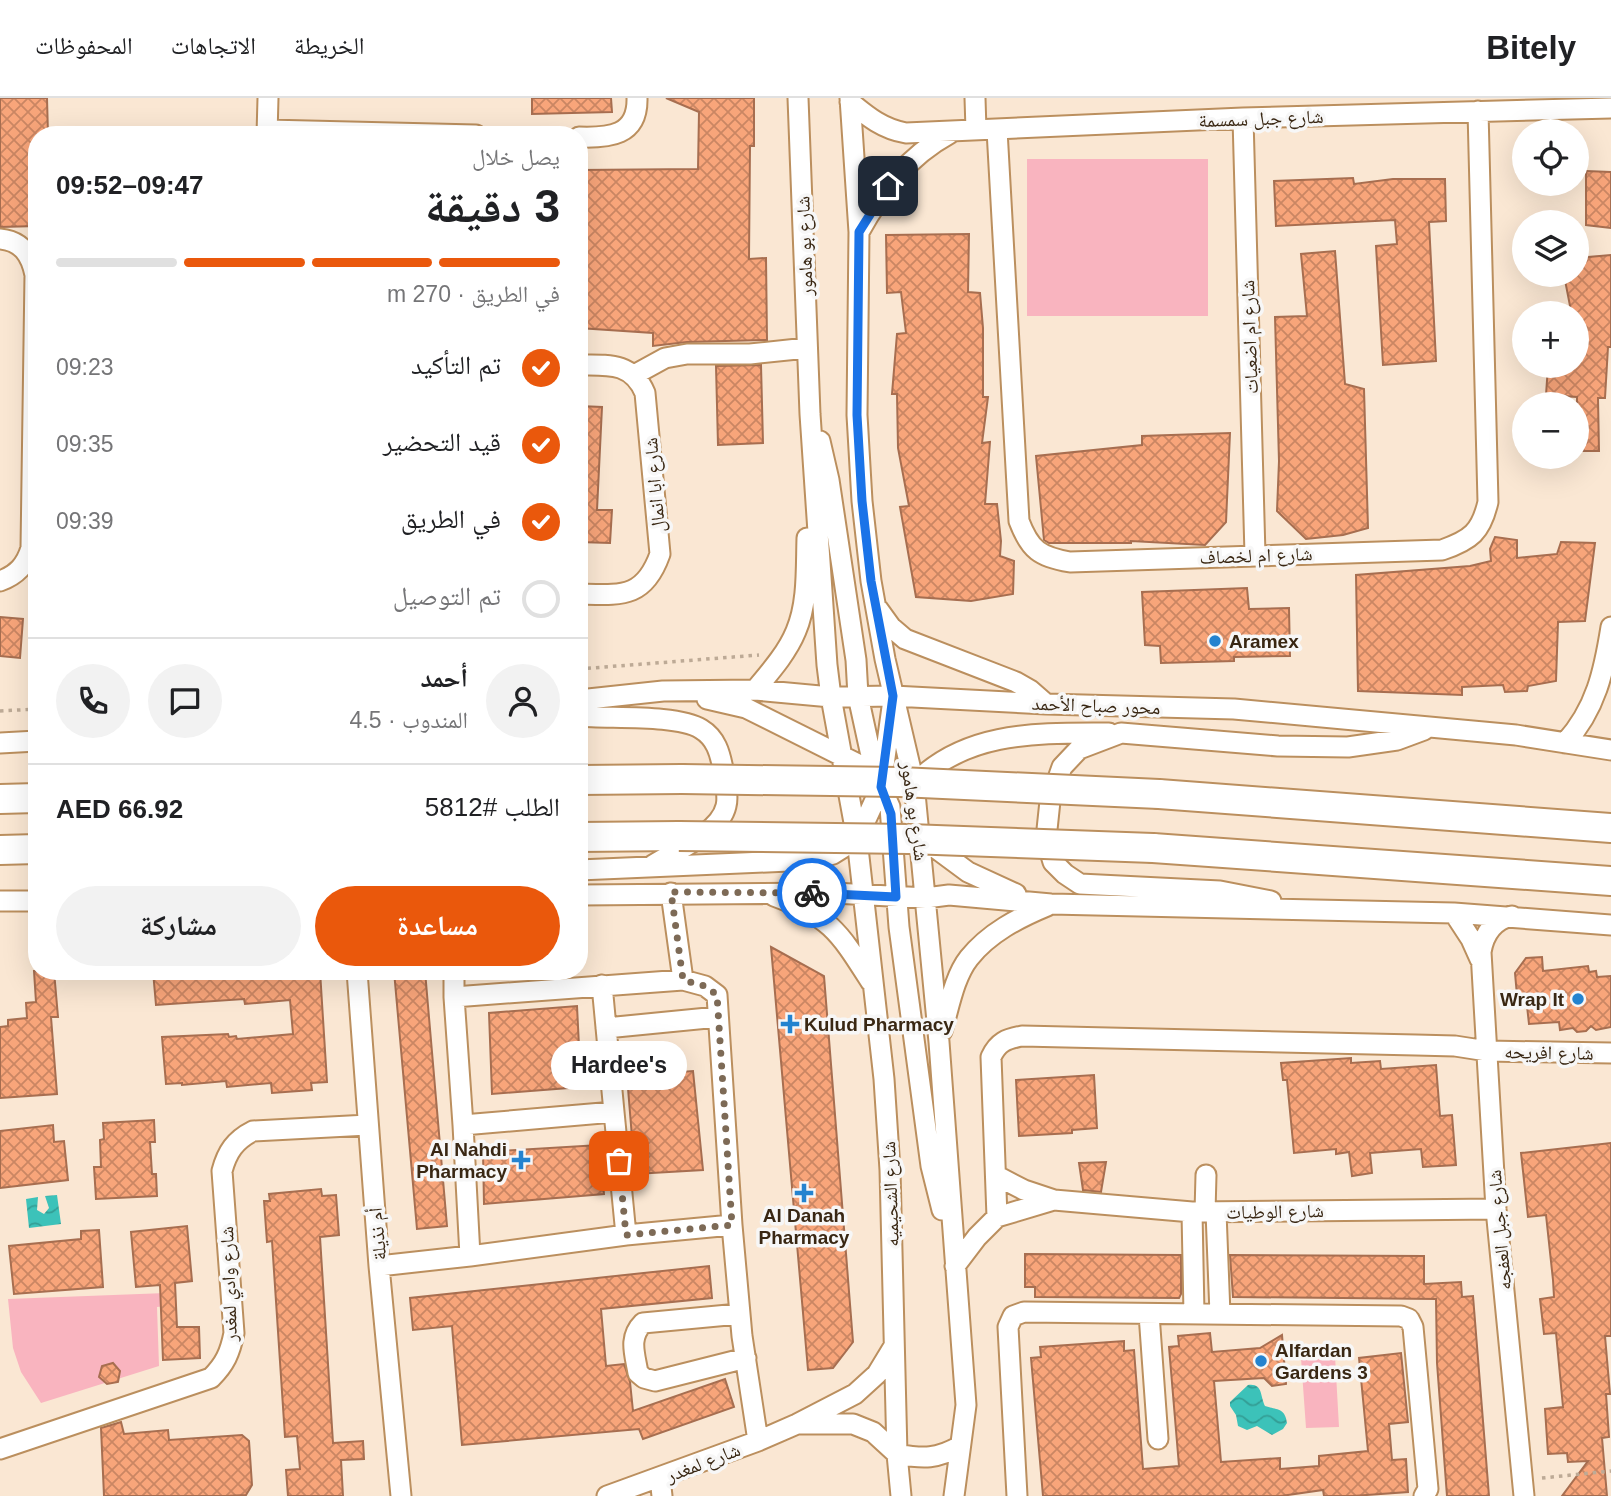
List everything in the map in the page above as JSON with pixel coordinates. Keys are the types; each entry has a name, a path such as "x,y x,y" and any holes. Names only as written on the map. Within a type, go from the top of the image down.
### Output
{"highway":[{"path":"588,780 900,782 1159,794 1611,828"},
{"path":"0,799 28,798"},
{"path":"588,837 909,839 1153,848 1611,881"},
{"path":"0,850 28,849"}],"street":[{"path":"267,126 268,98"},
{"path":"588,137 613,136 624,130 633,121 637,98"},
{"name":"شارع بو هامور","path":"798,98 810,414 831,697 857,839 862,894"},
{"path":"975,98 976,130"},
{"name":"شارع بو هامور","path":"850,100 859,232 857,415 862,501 875,605 914,783 926,898"},
{"name":"شارع جبل سمسمة","path":"850,100 877,124 891,131 906,133 1242,118 1611,108"},
{"name":"شارع ام لخصاف","path":"997,130 1019,521 1026,539 1037,552 1070,562 1442,550 1460,544 1475,534 1484,521 1488,502 1478,111"},
{"name":"شارع ام اضعيات","path":"1242,118 1255,555"},
{"name":"شارع جبل سمسمة","path":"859,232 873,206 910,162 926,147 954,131"},
{"path":"0,239 17,243 28,255"},
{"path":"588,365 613,365 634,375 665,358 687,354 750,354 807,348"},
{"name":"شارع ابا انمال","path":"588,594 620,595 634,591 645,583 654,571 660,554 645,393 634,375"},
{"path":"755,690 797,630 806,586 810,414"},
{"path":"810,414 826,463 856,660 858,696 868,744 881,784 894,810 944,856 977,877 1022,897 1051,904"},
{"path":"0,581 20,569 28,558"},
{"path":"875,605 891,627 905,639 1016,682 1046,704"},
{"path":"1565,743 1591,707 1604,669 1611,627"},
{"path":"1604,669 1611,693"},
{"name":"محور صباح الأحمد","path":"588,699 663,691 755,690 831,697 893,696 1046,704 1234,709 1516,735 1611,750"},
{"path":"663,691 746,708 864,766 881,784"},
{"path":"588,870 812,860 833,854 857,839 881,784 893,696"},
{"path":"588,717 682,722 700,728 713,739 720,754 726,809 712,830 649,867"},
{"path":"862,894 866,862 872,844 914,783 955,754 979,743 1049,733 1121,733 1278,746 1338,747 1397,740 1429,728"},
{"path":"1121,733 1079,749 1062,767 1050,802 1046,839 1053,862 1065,874 1080,884 1220,891 1267,900 1299,910"},
{"path":"0,743 28,741"},
{"path":"894,810 896,897 931,1166 955,1266"},
{"path":"671,892 683,980"},
{"path":"763,892 824,919 845,941 874,987"},
{"path":"588,895 763,892 926,898 949,895 1051,904 1454,913 1611,925"},
{"name":"شارع الشحيميه","path":"862,894 884,1079 890,1170 897,1454 901,1496"},
{"path":"926,898 966,1405 954,1496"},
{"path":"0,901 28,901"},
{"path":"939,1042 954,990 968,960 992,936 1020,917 1051,904"},
{"name":"شارع جبل العفجه","path":"1454,913 1471,939 1482,964"},
{"name":"شارع جبل العفجه","path":"1512,916 1498,920 1490,930 1483,942 1482,964 1496,1209 1523,1488"},
{"name":"أم نذيلة","path":"358,980 379,1266 401,1496"},
{"path":"454,980 470,1256"},
{"path":"454,997 683,980 705,986 717,995 739,1314 758,1441"},
{"path":"602,985 626,1235"},
{"path":"606,1028 718,1017"},
{"name":"شارع افريحه","path":"997,1217 991,1057 997,1045 1009,1039 1030,1036 1455,1046 1487,1051 1611,1053"},
{"path":"463,1125 614,1112"},
{"name":"شارع وادي لمغدر","path":"0,1449 211,1378 224,1365 231,1350 234,1333 222,1171 231,1147 241,1137 253,1131 368,1125"},
{"path":"1194,1314 1205,1212 1206,1175"},
{"name":"شارع الوطيات","path":"997,1176 1024,1190 1054,1200 1205,1212 1496,1209"},
{"name":"شارع الوطيات","path":"955,1266 977,1237 997,1217 1054,1200"},
{"path":"1205,1212 1220,1314"},
{"path":"379,1266 626,1235 732,1225"},
{"path":"1017,1496 1008,1327 1013,1316 1024,1312 1409,1318 1413,1327 1427,1475 1428,1489 1424,1496"},
{"path":"739,1314 643,1323 635,1331 634,1340 638,1373 643,1378 654,1381 746,1358"},
{"path":"1149,1314 1158,1439"},
{"name":"شارع لمغدر","path":"607,1496 661,1487 855,1394 877,1374 894,1345"},
{"name":"شارع لمغدر","path":"797,1424 853,1424 873,1432 897,1454"},
{"path":"897,1454 922,1458 945,1455 960,1446"}],"path":[{"path":"588,668 784,652"},
{"path":"0,711 28,709"},
{"path":"1523,1488 1611,1471"}],"shaded area":[{"path":"1027,159 1208,159 1208,316 1027,316"},
{"path":"166,1293 167,1306 157,1307 159,1366 41,1403 21,1372 13,1348 8,1299"},
{"path":"1335,1356 1339,1427 1306,1428 1301,1358"}],"water":[{"path":"57,1195 61,1224 29,1228 26,1199 38,1197 37,1210 44,1214 49,1208 45,1196"},
{"path":"1248,1385 1259,1388 1265,1406 1284,1414 1287,1423 1283,1429 1272,1435 1257,1426 1247,1430 1238,1426 1230,1402"}],"building":[{"path":"0,98 47,98 48,126 28,126 28,226 0,227"},
{"path":"532,98 611,98 612,112 532,114"},
{"path":"666,98 754,98 754,146 750,146 749,259 766,258 767,340 687,342 653,346 653,333 588,329 588,170 698,169 699,112"},
{"path":"1589,171 1611,172 1611,228 1589,225 1589,210 1586,210"},
{"path":"1353,178 1354,184 1393,179 1445,179 1446,221 1429,222 1436,361 1383,365 1376,246 1397,244 1395,220 1276,226 1274,181"},
{"path":"969,234 968,292 980,293 983,397 988,397 982,443 990,442 985,504 997,504 1000,556 1014,561 1013,594 971,601 916,597 900,507 909,506 898,448 897,394 892,394 897,334 906,333 901,292 887,293 886,235"},
{"path":"1335,251 1345,384 1364,389 1368,528 1343,535 1306,539 1277,511 1279,461 1275,317 1307,316 1301,254"},
{"path":"1611,255 1611,347 1608,347 1605,398 1598,398 1599,451 1589,451 1589,392 1546,392 1547,378 1589,378 1589,301 1569,301 1566,287 1589,287 1589,257"},
{"path":"761,365 763,443 718,445 716,366"},
{"path":"588,406 602,407 597,510 612,510 610,543 588,542"},
{"path":"1230,433 1226,522 1205,545 1131,541 1049,543 1044,540 1036,456 1142,445 1142,436"},
{"path":"1495,537 1517,540 1517,558 1557,554 1561,542 1595,543 1585,621 1558,622 1556,681 1528,686 1527,691 1505,692 1503,685 1462,687 1462,695 1358,691 1356,575 1470,566 1491,561 1490,549"},
{"path":"1247,588 1249,609 1289,608 1290,656 1161,663 1160,646 1145,645 1142,592"},
{"path":"0,617 23,619 20,658 0,656"},
{"path":"771,947 824,976 853,1342 833,1368 808,1370"},
{"path":"1542,957 1543,971 1588,966 1589,972 1596,971 1597,977 1611,976 1611,1027 1596,1030 1591,1026 1586,1031 1577,1032 1573,1028 1560,1030 1559,1022 1529,1024 1527,1006 1518,1007 1515,973 1526,958"},
{"path":"35,980 55,980 58,1017 51,1017 57,1094 0,1098 0,1027 8,1026 8,1020 27,1018 26,1003 36,1002"},
{"path":"154,980 321,980 327,1082 311,1083 312,1090 272,1093 271,1083 227,1087 226,1081 166,1084 162,1037 228,1034 229,1037 236,1036 237,1039 293,1034 290,1000 245,1004 244,999 156,1005"},
{"path":"395,980 426,980 447,1226 417,1229"},
{"path":"577,1006 581,1087 492,1094 489,1013"},
{"path":"1351,1058 1351,1063 1380,1061 1381,1069 1436,1065 1440,1116 1452,1115 1456,1165 1423,1167 1421,1149 1370,1153 1372,1173 1352,1176 1349,1152 1336,1154 1336,1149 1294,1153 1287,1080 1283,1080 1281,1063"},
{"path":"693,1071 703,1170 635,1174 627,1076"},
{"path":"1094,1075 1097,1128 1072,1130 1072,1133 1019,1136 1016,1080"},
{"path":"154,1120 155,1142 150,1142 152,1174 156,1174 157,1196 96,1199 94,1167 101,1167 100,1140 104,1139 103,1123"},
{"path":"53,1125 54,1142 64,1141 68,1180 0,1188 0,1131"},
{"path":"1611,1143 1611,1336 1605,1336 1610,1394 1606,1394 1609,1437 1602,1438 1607,1496 1562,1496 1588,1461 1568,1462 1567,1453 1548,1454 1545,1409 1563,1407 1556,1333 1544,1334 1540,1299 1554,1297 1553,1280 1546,1215 1528,1217 1521,1153"},
{"path":"599,1145 604,1194 484,1204 483,1152"},
{"path":"1106,1162 1101,1192 1083,1190 1079,1163"},
{"path":"321,1189 322,1196 336,1195 339,1235 320,1237 333,1443 363,1441 364,1459 341,1460 343,1496 288,1496 286,1470 300,1469 297,1436 285,1437 272,1241 267,1242 264,1201 270,1201 269,1194"},
{"path":"187,1226 192,1281 175,1283 177,1327 199,1327 200,1358 163,1360 160,1285 136,1287 131,1232"},
{"path":"99,1230 103,1287 14,1294 9,1246 81,1239 81,1231"},
{"path":"1025,1254 1181,1255 1181,1294 1179,1298 1035,1297 1035,1287 1025,1287"},
{"path":"1230,1255 1424,1256 1424,1284 1461,1282 1462,1297 1473,1296 1489,1496 1447,1496 1437,1363 1436,1299 1233,1297"},
{"path":"709,1266 712,1298 601,1309 606,1366 624,1364 630,1382 633,1411 725,1379 734,1407 643,1439 639,1429 462,1445 452,1326 413,1330 410,1298"},
{"path":"1210,1333 1212,1352 1260,1348 1282,1335 1286,1384 1272,1386 1264,1378 1214,1381 1221,1462 1280,1458 1280,1469 1319,1466 1319,1456 1368,1451 1359,1358 1401,1353 1408,1422 1389,1424 1392,1460 1406,1459 1408,1492 1353,1496 1324,1496 1323,1490 1281,1496 1043,1496 1031,1358 1041,1357 1040,1347 1124,1341 1124,1351 1134,1350 1143,1469 1179,1466 1169,1347 1179,1346 1178,1336"},
{"path":"113,1363 120,1371 118,1382 107,1384 99,1377 102,1366"},
{"path":"121,1422 124,1434 168,1430 169,1440 242,1435 249,1441 252,1485 246,1495 104,1496 101,1428"}],"way so far":[{"path":"619,1161 626,1235 732,1225 717,995 705,986 683,980 671,892 812,893"}],"place":[{"name":"Aramex","path":"1215,641"},
{"name":"Wrap It","path":"1578,999"},
{"name":"Kulud Pharmacy","path":"790,1024"},
{"name":"Al Nahdi Pharmacy","path":"521,1160"},
{"name":"Hardee's","path":"619,1161"},
{"name":"Al Danah Pharmacy","path":"804,1193"},
{"name":"Alfardan Gardens 3","path":"1261,1361"}],"route":[{"path":"812,893 896,897 891,814 881,787 893,696 871,581 862,501 857,415 859,232 888,186"}]}
